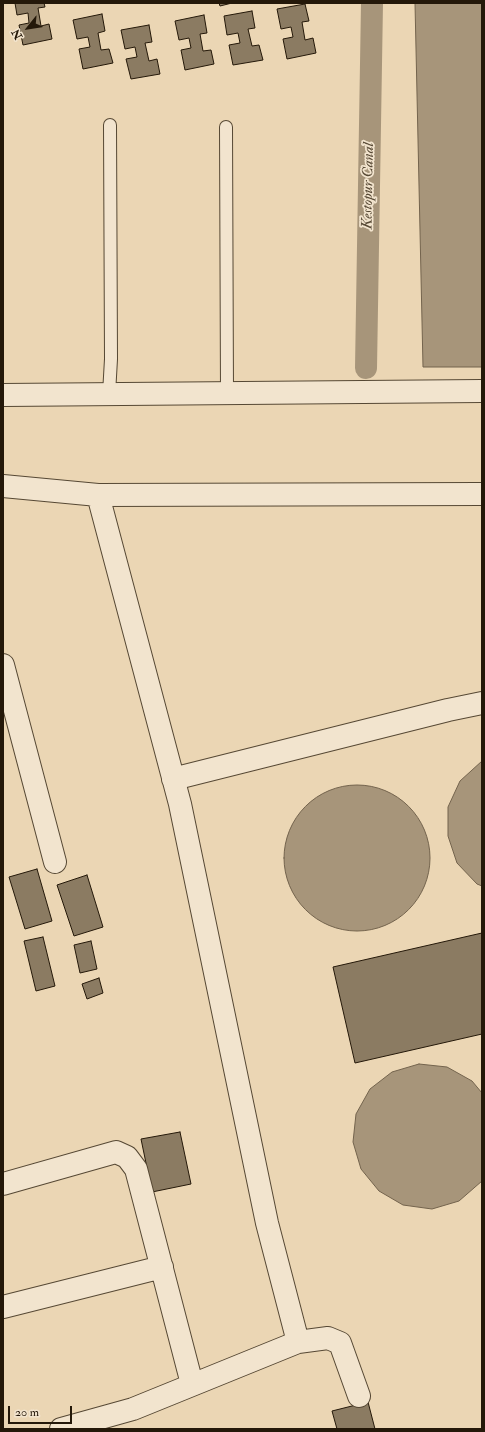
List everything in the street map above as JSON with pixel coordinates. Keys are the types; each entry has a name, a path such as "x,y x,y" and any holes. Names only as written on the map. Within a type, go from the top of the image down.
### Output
{"street":[{"path":"3,395 110,387 227,387 482,391"},
{"path":"3,486 98,495 482,494"},
{"path":"98,495 173,778 267,1223 298,1342"},
{"path":"3,665 55,862"},
{"path":"173,778 448,710 482,703"},
{"path":"3,1184 116,1152 127,1157 136,1169 192,1384"},
{"path":"3,1307 162,1267"},
{"path":"61,1429 133,1408 298,1342 328,1338 340,1343 359,1396"}],"lane":[{"path":"110,125 110,387"},
{"path":"226,128 227,387"}],"shaded area":[{"path":"415,3 482,3 482,367 423,367"},
{"path":"482,761 482,886 477,884 457,863 448,836 448,807 460,781"},
{"path":"350,785 364,785 392,793 404,801 414,811 425,830 429,844 429,872 422,893 414,905 404,915 385,926 364,931 350,931 322,923 310,915 300,905 289,886 284,865 284,851 292,823 300,811 310,801 329,790"},
{"path":"419,1064 447,1067 472,1081 482,1093 482,1181 459,1201 432,1209 403,1205 379,1191 361,1169 353,1142 356,1114 370,1089 392,1072"}],"building":[{"path":"15,3 44,3 45,7 38,8 41,26 49,24 52,39 23,45 19,25 29,23 28,13 17,15"},
{"path":"219,3 232,3 220,6"},
{"path":"305,4 309,21 302,22 305,40 313,38 316,53 287,59 283,39 293,37 291,27 281,29 277,9"},
{"path":"252,11 255,28 248,29 252,46 259,45 263,60 233,65 229,45 240,43 238,33 227,35 224,16"},
{"path":"102,14 105,31 98,33 101,50 109,49 113,63 83,69 79,49 90,47 88,37 77,39 73,20"},
{"path":"204,15 207,33 200,34 203,51 211,50 214,64 185,70 181,50 191,48 189,38 179,40 175,21"},
{"path":"149,25 152,42 145,43 149,61 157,59 160,74 131,79 126,59 137,57 135,47 125,49 121,30"},
{"path":"37,869 52,921 25,929 9,877"},
{"path":"87,875 103,927 74,936 57,885"},
{"path":"482,933 482,1034 355,1063 333,967"},
{"path":"43,937 55,986 36,991 24,941"},
{"path":"91,941 97,969 80,973 74,945"},
{"path":"99,978 103,993 87,999 82,984"},
{"path":"180,1132 191,1184 152,1192 141,1139"},
{"path":"368,1402 375,1429 337,1429 332,1411"}],"waterway":[{"name":"Kestopur Canal","path":"366,368 372,3"}]}
